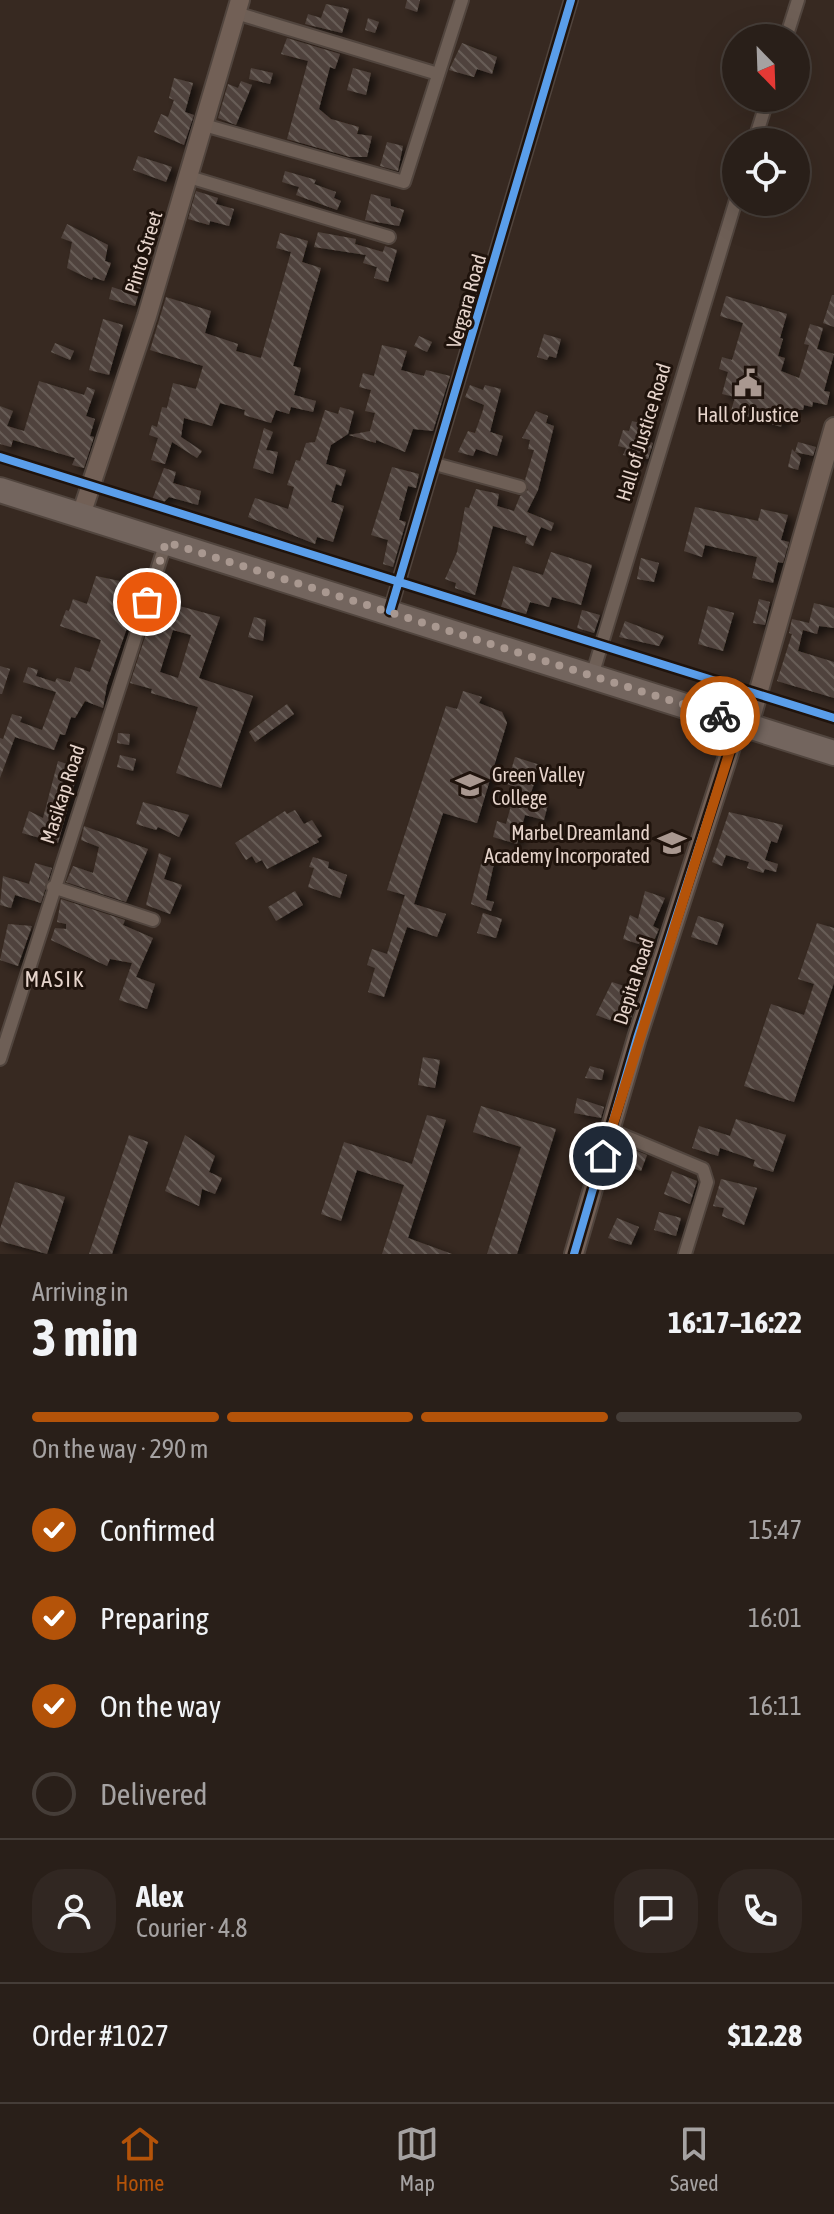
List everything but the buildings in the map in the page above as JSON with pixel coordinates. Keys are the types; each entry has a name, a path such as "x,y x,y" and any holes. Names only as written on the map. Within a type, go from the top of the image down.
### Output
{"highway":[{"path":"0,490 834,753"}],"street":[{"path":"204,125 404,182 462,0"},
{"name":"Vergara Road","path":"390,611 571,0"},
{"path":"790,24 798,0"},
{"path":"238,6 438,74"},
{"name":"Pinto Street","path":"81,515 189,177 238,6"},
{"path":"189,177 389,237"},
{"name":"Hall of Justice Road","path":"592,676 731,216"},
{"name":"Depita Road","path":"574,1254 610,1130 744,724 834,427"},
{"path":"435,464 520,487"},
{"name":"Masikap Road","path":"0,1059 166,542"},
{"path":"53,887 153,920"},
{"path":"610,1130 703,1169 707,1182 685,1254"}],"cycle path":[{"path":"390,611 571,0"},
{"path":"0,457 834,718"},
{"path":"574,1254 637,1038 739,722"}],"way so far":[{"path":"147,602 166,542 720,716"}],"place":[{"name":"Hall of Justice","path":"748,383"},
{"name":"Green Valley College","path":"470,785"},
{"name":"Marbel Dreamland Academy Incorporated","path":"672,843"}],"district":[{"name":"MASIK","path":"55,979"}],"route":[{"path":"603,1156 637,1038 739,722 720,716"}]}
